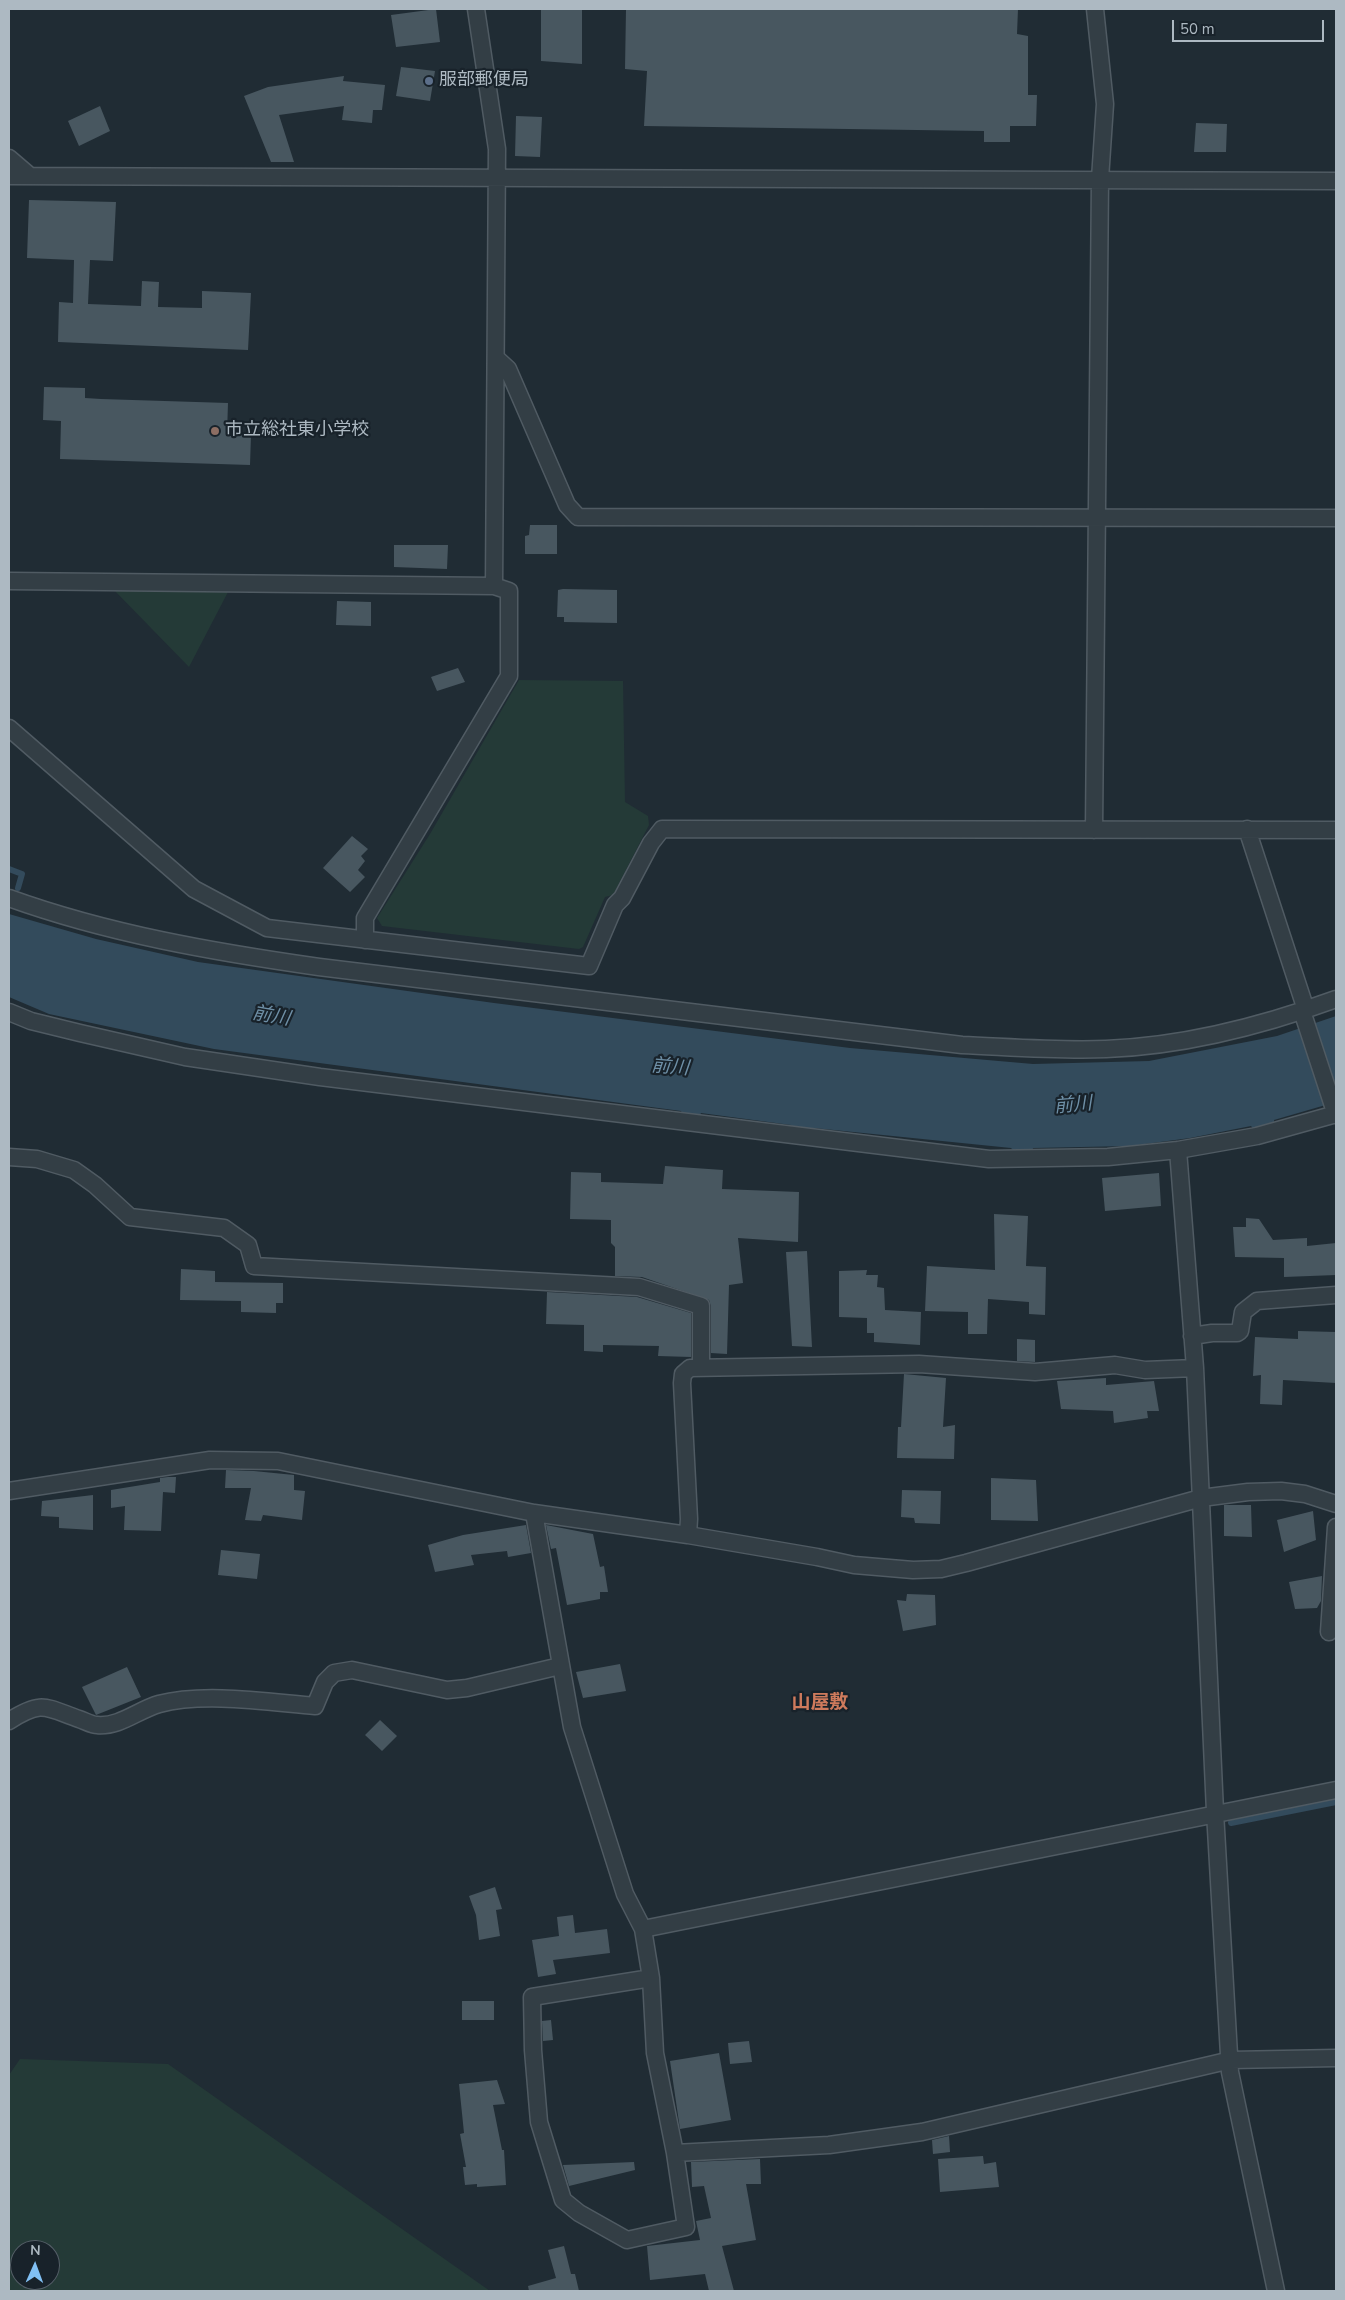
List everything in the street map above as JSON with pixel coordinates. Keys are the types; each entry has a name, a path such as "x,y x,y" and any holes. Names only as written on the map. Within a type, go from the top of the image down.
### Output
{"street":[{"path":"476,9 497,149 498,179 494,586"},
{"path":"1094,830 1100,179 1105,104 1095,9"},
{"path":"9,158 30,176"},
{"path":"9,176 1336,181"},
{"path":"496,358 508,369 567,505 578,517 1096,516 1336,518"},
{"path":"9,581 494,586 509,591 508,676 365,918 365,940"},
{"path":"9,728 194,889 267,928 589,966 615,905 622,898 650,843 662,829 1336,830"},
{"path":"9,1012 80,1033 214,1061 330,1078 979,1158 1026,1160 1108,1157 1178,1150 1257,1136 1336,1112 1247,829"},
{"path":"9,898 46,911 125,933 227,954 320,967 962,1044 1108,1049 1218,1035 1304,1013 1336,999"},
{"path":"1178,1150 1195,1368 1215,1812 1231,2060 1230,2072 1276,2291"},
{"path":"9,1156 37,1159 74,1170 95,1185 130,1218 224,1228 248,1245 254,1266 639,1287 701,1306 700,1367"},
{"path":"1192,1336 1212,1333 1237,1333 1240,1331 1243,1312 1257,1301 1336,1296"},
{"path":"688,1535 689,1519 682,1383 684,1374 690,1368 919,1364 1036,1372 1115,1365 1145,1370 1195,1368"},
{"path":"9,1491 210,1460 278,1460 534,1513 688,1535 854,1565 913,1570 941,1569 1201,1498 1248,1492 1281,1491 1305,1494 1336,1504"},
{"path":"534,1513 572,1727 625,1894 643,1929 651,1978 655,2054 675,2154 686,2227 628,2240 579,2214 563,2200 539,2122 533,2050 532,1997 651,1978"},
{"path":"1329,1632 1336,1527"},
{"path":"9,1721 28,1709 43,1706 97,1725 124,1720 158,1704 194,1700 218,1698 315,1706 325,1682 334,1673 352,1670 447,1690 467,1688 560,1666"},
{"path":"643,1929 1215,1812 1336,1790"},
{"path":"675,2154 829,2145 922,2132 1231,2060 1336,2058"}],"green space":[{"path":"114,590 228,592 189,667"},
{"path":"519,680 623,681 625,802 648,816 649,825 613,895 605,897 583,947 579,949 382,926 377,918 430,834"},
{"path":"20,2059 168,2064 490,2291 9,2291 9,2075"}],"water":[{"name":"前川","path":"9,914 96,939 198,962 494,1003 850,1048 1033,1064 1149,1061 1277,1036 1336,1016 1336,1102 1274,1120 1274,1126 1255,1131 1251,1126 1190,1138 1130,1146 1033,1148 1032,1152 1015,1152 1011,1148 814,1128 814,1130 793,1129 791,1125 701,1113 699,1117 683,1115 681,1111 214,1049 49,1014 9,997"}],"building":[{"path":"436,9 440,42 396,47 391,15"},
{"path":"541,9 582,9 582,64 541,61"},
{"path":"626,9 1018,9 1017,34 1028,36 1028,95 1037,95 1036,126 1010,126 1010,142 984,142 984,131 644,126 647,71 625,69"},
{"path":"401,67 435,71 430,101 396,96"},
{"path":"344,76 343,81 385,85 382,110 373,110 372,123 342,120 344,106 279,115 294,162 271,162 244,96 268,87"},
{"path":"100,106 110,131 79,146 68,121"},
{"path":"516,116 542,117 540,157 515,156"},
{"path":"1196,123 1227,124 1226,152 1194,152"},
{"path":"29,200 116,202 113,261 90,260 88,304 141,306 142,281 159,282 158,307 202,308 202,291 251,293 248,350 58,342 59,302 73,303 74,260 27,258"},
{"path":"44,387 85,388 85,398 228,403 227,434 251,435 250,465 60,459 61,421 43,420"},
{"path":"530,525 557,525 557,554 525,554 525,536 529,535"},
{"path":"394,545 448,545 447,569 394,567"},
{"path":"558,590 617,590 617,623 564,622 564,617 557,617"},
{"path":"337,601 371,602 371,626 336,625"},
{"path":"458,668 465,682 437,691 431,677"},
{"path":"352,836 368,849 361,856 365,861 358,870 365,877 350,892 323,868"},
{"path":"665,1166 723,1170 722,1189 799,1192 798,1242 738,1238 743,1283 729,1285 727,1354 711,1353 711,1306 709,1300 642,1277 615,1276 615,1247 611,1243 611,1220 570,1219 571,1172 601,1173 601,1182 663,1184"},
{"path":"1159,1173 1161,1206 1105,1211 1102,1178"},
{"path":"994,1214 1028,1216 1026,1266 1046,1267 1045,1315 1029,1314 1029,1302 988,1299 987,1334 968,1334 968,1312 925,1311 927,1266 995,1270"},
{"path":"1246,1218 1259,1219 1273,1240 1307,1238 1307,1246 1336,1243 1336,1275 1284,1277 1284,1258 1235,1257 1233,1227 1246,1227"},
{"path":"807,1251 812,1347 792,1346 786,1252"},
{"path":"181,1269 215,1271 215,1282 283,1283 283,1303 276,1303 276,1313 241,1312 241,1301 180,1300"},
{"path":"867,1270 866,1275 878,1275 877,1287 884,1288 885,1310 921,1312 920,1345 874,1342 874,1333 867,1333 867,1318 839,1317 839,1271"},
{"path":"547,1292 637,1297 691,1313 691,1357 658,1356 659,1346 603,1345 603,1352 584,1351 584,1325 546,1324"},
{"path":"1298,1331 1336,1332 1336,1383 1283,1380 1282,1405 1260,1404 1261,1375 1253,1376 1255,1337 1298,1339"},
{"path":"1017,1339 1035,1340 1035,1362 1017,1361"},
{"path":"904,1374 946,1378 943,1427 955,1425 954,1459 897,1458 898,1427 901,1427"},
{"path":"1106,1378 1106,1385 1154,1381 1159,1411 1147,1411 1148,1418 1114,1423 1113,1411 1061,1409 1057,1381"},
{"path":"226,1470 294,1475 294,1490 305,1491 302,1520 263,1515 261,1521 245,1520 251,1488 225,1488"},
{"path":"176,1477 175,1493 163,1492 161,1531 124,1530 125,1506 111,1508 111,1490 160,1482 160,1478"},
{"path":"991,1478 1036,1480 1038,1521 991,1520"},
{"path":"902,1490 941,1491 940,1524 915,1523 914,1518 901,1517"},
{"path":"93,1495 93,1530 59,1528 59,1517 41,1516 42,1501"},
{"path":"1224,1505 1251,1505 1252,1537 1224,1536"},
{"path":"1313,1511 1316,1540 1284,1552 1277,1520"},
{"path":"526,1525 531,1553 508,1557 507,1551 471,1555 474,1565 435,1572 428,1545 463,1535"},
{"path":"546,1525 593,1534 600,1567 604,1566 608,1592 600,1592 600,1599 567,1605 556,1548 551,1549"},
{"path":"221,1550 260,1554 257,1579 218,1575"},
{"path":"1322,1576 1321,1601 1317,1608 1295,1609 1289,1582"},
{"path":"907,1594 935,1595 936,1625 903,1631 897,1600 906,1601"},
{"path":"620,1664 626,1691 583,1698 576,1672"},
{"path":"127,1667 141,1697 96,1715 82,1687"},
{"path":"380,1720 397,1736 382,1751 365,1735"},
{"path":"495,1887 502,1909 496,1910 500,1936 479,1940 476,1915 469,1896"},
{"path":"573,1915 575,1933 607,1929 610,1953 553,1960 556,1974 538,1977 532,1940 559,1936 557,1917"},
{"path":"462,2001 494,2001 494,2020 462,2020"},
{"path":"551,2020 553,2040 543,2041 542,2021"},
{"path":"749,2041 752,2062 730,2064 728,2043"},
{"path":"719,2053 731,2120 680,2129 670,2061"},
{"path":"497,2080 505,2104 493,2105 502,2150 504,2150 506,2185 477,2187 477,2184 465,2185 463,2167 466,2167 460,2134 464,2133 459,2084"},
{"path":"949,2136 950,2152 933,2154 932,2140"},
{"path":"983,2156 984,2164 996,2162 999,2187 940,2192 938,2159"},
{"path":"760,2159 761,2184 746,2184 756,2240 722,2246 734,2291 709,2291 705,2274 650,2280 647,2246 700,2240 696,2221 711,2218 704,2186 692,2187 691,2162"},
{"path":"634,2162 635,2170 569,2186 563,2165"},
{"path":"564,2246 571,2274 575,2274 579,2291 529,2291 528,2286 556,2278 548,2250"}],"waterway":[{"path":"9,869 22,874 18,888"},
{"path":"1231,1823 1336,1802"}],"place":[{"name":"服部郵便局","path":"429,81"},
{"name":"市立総社東小学校","path":"215,431"}],"district":[{"name":"山屋敷","path":"820,1703"}]}
